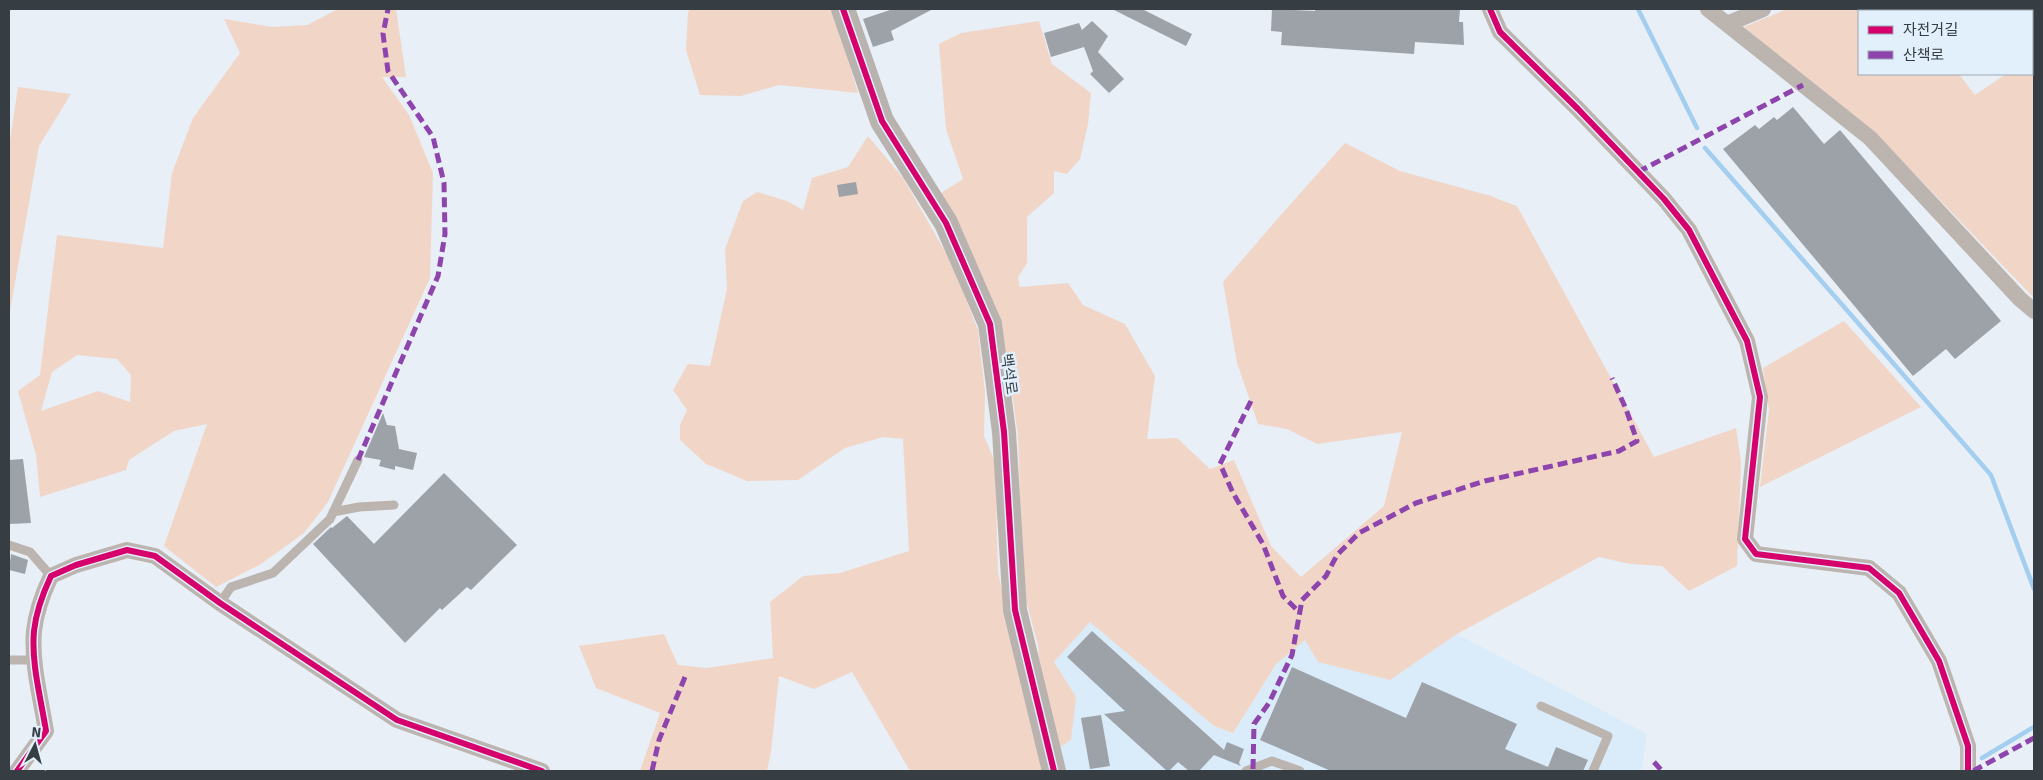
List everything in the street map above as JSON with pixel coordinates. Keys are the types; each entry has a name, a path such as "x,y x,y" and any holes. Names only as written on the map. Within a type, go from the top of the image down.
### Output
{"street":[{"path":"1490,9 1500,32 1578,109 1664,199 1689,230 1747,341 1760,397 1746,539 1756,554 1869,568 1899,593 1939,661 1968,746 1968,771"},
{"path":"1708,9 1870,138 2020,299 2034,311"},
{"path":"1727,24 1763,9"},
{"name":"백석로","path":"848,10 882,121 946,223 990,324 1004,432 1015,610 1054,771"},
{"path":"17,771 46,730 35,660 34,631 41,597 51,576 76,565 127,550 154,556 220,603 397,720 542,771"}],"lane":[{"path":"220,603 231,587 273,573 330,519 358,460"},
{"path":"333,512 359,507 394,505"},
{"path":"9,545 30,552 51,576"},
{"path":"9,660 35,660"},
{"path":"1541,706 1608,736 1593,771"},
{"path":"1246,771 1272,762 1300,771"}],"shaded area":[{"path":"338,9 396,9 406,77 382,77 409,115 433,173 430,278 328,502 304,533 261,564 216,587 164,546 207,424 174,431 129,460 126,470 40,497 36,455 18,391 40,375 57,235 163,248 172,173 193,118 240,53 224,19 272,27 307,25","holes":["77,355 117,359 131,375 130,402 98,391 41,411 52,372"]},
{"path":"690,9 833,9 858,93 779,85 741,96 700,95 686,50 688,13"},
{"path":"1787,9 1928,9 1858,10 1858,75 1960,75 1975,95 2005,75 2033,75 2034,54 2034,298 1906,165 1744,27"},
{"path":"1039,21 1052,64 1091,93 1088,124 1080,159 1067,174 1054,171 1054,193 1027,217 1027,263 1018,277 1020,287 1068,283 1083,305 1125,324 1155,376 1147,439 1177,438 1210,469 1234,460 1271,546 1301,577 1384,506 1402,432 1317,444 1287,429 1258,424 1237,363 1223,282 1345,143 1400,171 1491,196 1517,206 1654,457 1736,428 1741,462 1737,566 1689,591 1662,566 1630,564 1599,557 1457,634 1390,680 1318,662 1305,640 1276,664 1233,733 1214,726 1090,622 1054,662 1076,697 1071,740 1057,749 1040,675 1038,645 1023,589 1018,435 1011,387 996,318 938,195 963,179 946,129 939,44 961,33"},
{"path":"18,87 71,94 39,146 9,317 9,147"},
{"path":"868,136 903,178 951,262 978,330 985,393 984,436 995,462 998,573 1044,771 910,771 852,672 814,689 779,676 771,752 767,771 640,771 660,713 596,688 579,646 664,634 678,665 707,668 773,658 770,602 803,576 840,573 909,551 903,439 883,437 845,448 798,480 747,481 706,464 680,440 680,425 687,410 673,390 688,364 710,366 727,289 725,249 743,201 757,192 787,201 803,210 812,178 848,167"},
{"path":"1844,321 1921,407 1760,487 1769,410 1763,368"},
{"path":"1090,622 1214,726 1233,733 1276,664 1305,639 1390,680 1457,634 1647,734 1641,771 1062,771 1057,749 1054,662"}],"building":[{"path":"893,9 933,9 891,31 894,40 873,47 863,19"},
{"path":"1112,9 1142,9 1192,34 1186,46"},
{"path":"1272,9 1315,11 1315,9 1460,9 1459,22 1463,22 1464,45 1415,42 1414,54 1281,45 1282,32 1271,31"},
{"path":"1092,21 1108,36 1098,52 1124,79 1109,93 1090,74 1093,71 1084,47 1051,57 1044,33 1079,23 1082,30"},
{"path":"1793,107 1824,144 1840,130 2001,321 1955,359 1946,349 1913,376 1723,149 1755,125 1759,129 1774,117 1777,120"},
{"path":"856,182 858,194 839,197 837,185"},
{"path":"383,413 387,425 395,426 399,449 417,453 413,470 395,466 395,470 379,466 381,460 364,457"},
{"path":"23,459 31,523 9,524 9,460"},
{"path":"444,473 517,545 471,590 467,587 442,610 440,608 405,643 313,544 331,527 347,516 374,544"},
{"path":"11,554 28,560 25,574 9,570"},
{"path":"1092,631 1224,750 1227,742 1244,749 1239,763 1241,766 1214,755 1199,771 1189,771 1178,762 1167,771 1104,714 1125,711 1067,657"},
{"path":"1292,667 1406,718 1422,682 1517,724 1505,749 1548,767 1556,747 1588,760 1583,771 1331,771 1260,740"},
{"path":"1101,715 1110,766 1090,769 1081,718"}],"waterway":[{"path":"1638,9 1697,128"},
{"path":"1705,148 1991,475 2034,589"},
{"path":"1982,758 2034,727"}],"marked path":[{"path":"358,460 438,276 445,234 444,183 433,137 388,71 383,34 388,9"},
{"path":"1638,172 1803,85"},
{"path":"1253,769 1254,724 1269,703 1292,655 1302,600 1326,576 1337,555 1359,533 1416,503 1485,481 1619,451 1637,441 1626,409 1612,378"},
{"path":"1251,401 1220,464 1233,493 1263,544 1283,596 1299,612"},
{"path":"652,771 659,740 685,677"},
{"path":"1973,771 2034,738"},
{"path":"1654,762 1662,771"}],"cycle path":[{"path":"843,9 882,121 946,223 990,324 1004,432 1015,610 1054,771"},
{"path":"1490,9 1500,32 1578,109 1664,199 1689,230 1747,341 1760,397 1745,539 1756,554 1869,568 1899,593 1939,661 1968,746 1968,771"},
{"path":"17,771 46,731 35,668 33,643 38,610 51,576 76,565 127,550 155,556 220,603 397,720 542,771"}]}
